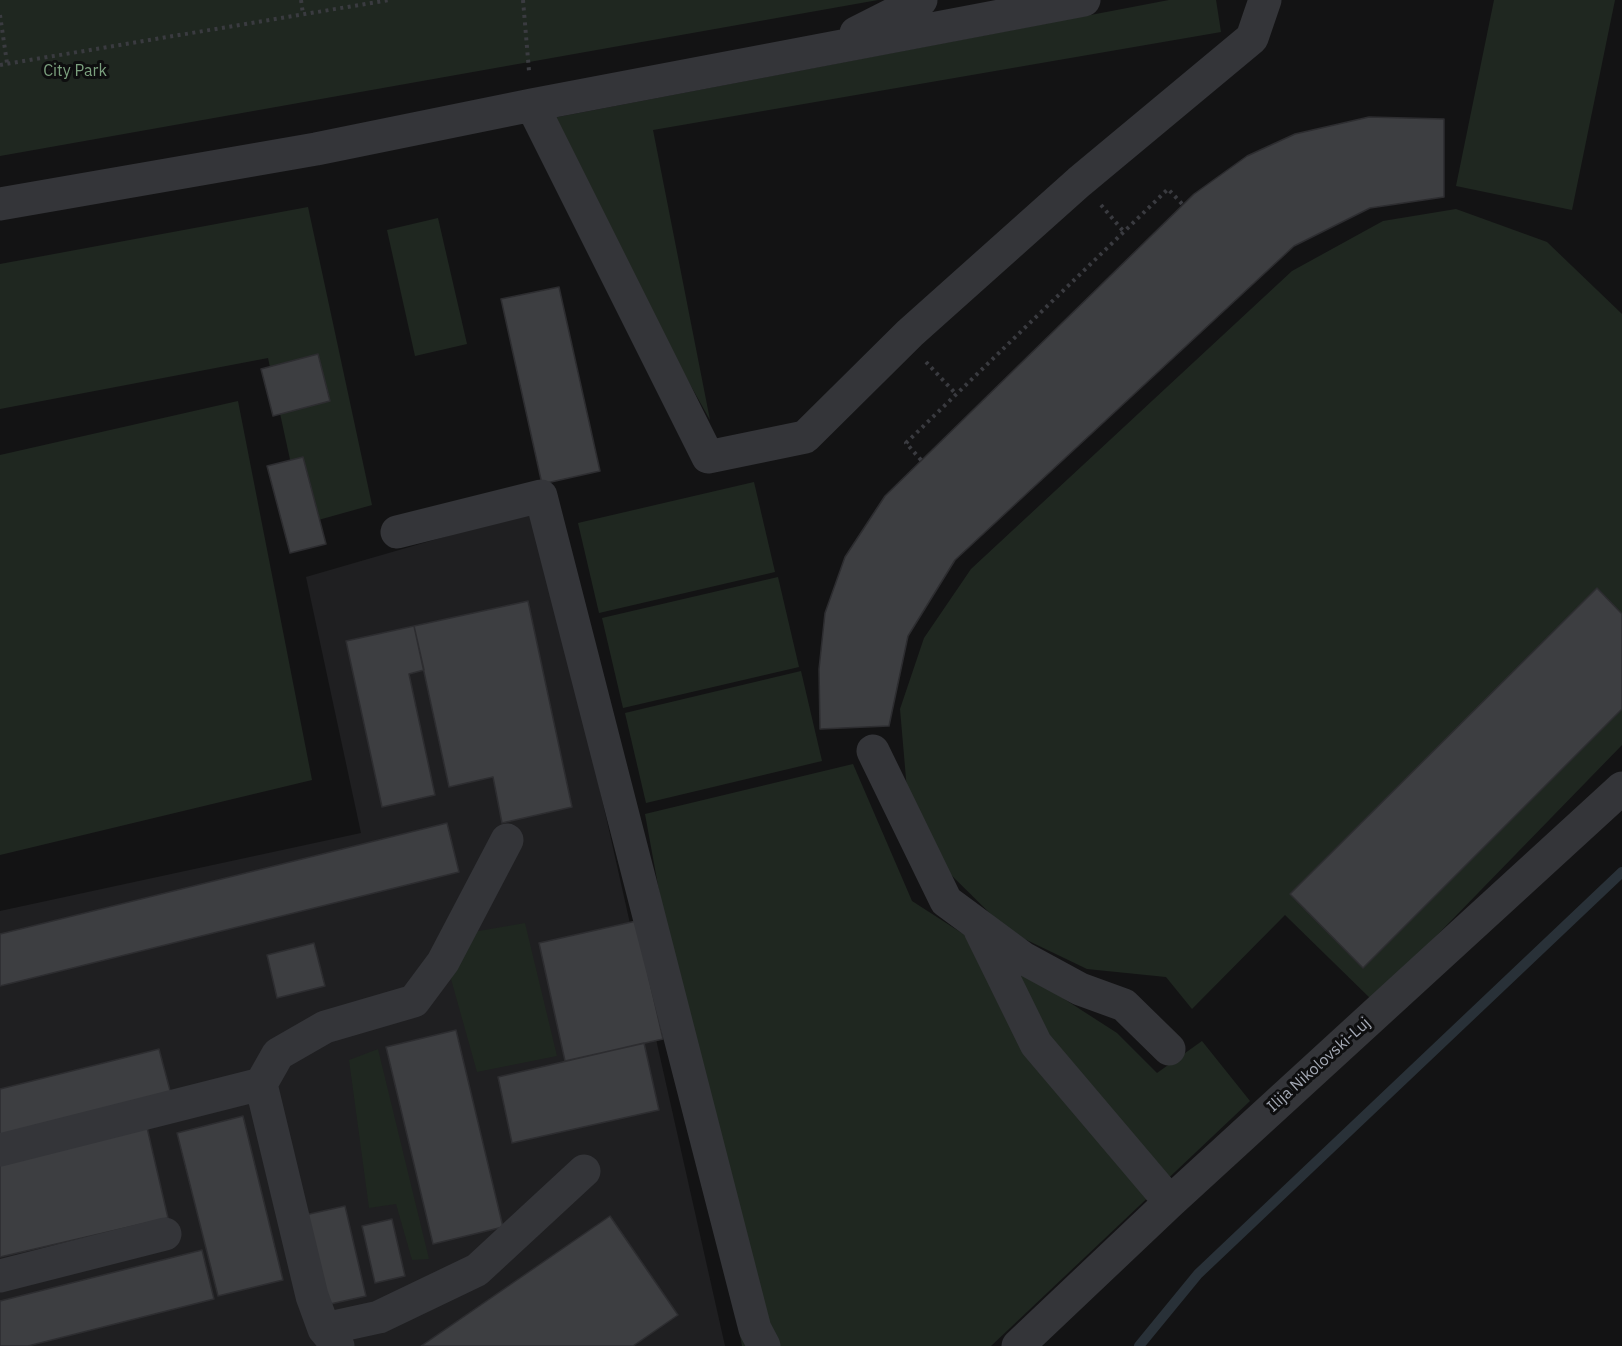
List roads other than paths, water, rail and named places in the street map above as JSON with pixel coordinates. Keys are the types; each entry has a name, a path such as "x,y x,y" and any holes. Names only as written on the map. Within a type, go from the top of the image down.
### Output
{"street":[{"path":"823,51 921,0"},
{"path":"0,204 316,149 532,105 1084,0"},
{"path":"532,105 708,457 804,437 904,339 1079,182 1252,38 1265,0"},
{"path":"397,532 541,496 755,1329 765,1346"},
{"path":"873,752 946,901 1042,968 1080,989 1124,1005 1169,1049"},
{"name":"Ilija Nikolovski-Luj","path":"1018,1346 1170,1202 1622,788"},
{"path":"507,840 443,962 414,1000 325,1027 278,1054 261,1084 312,1296 331,1337 379,1317 477,1270 584,1172"},
{"path":"977,924 1036,1044 1170,1202"},
{"path":"0,1149 261,1084"},
{"path":"0,1276 165,1234"}],"waterway":[{"path":"1139,1346 1198,1274 1622,872"}],"park label":[{"name":"City Park","path":"75,71"}]}
